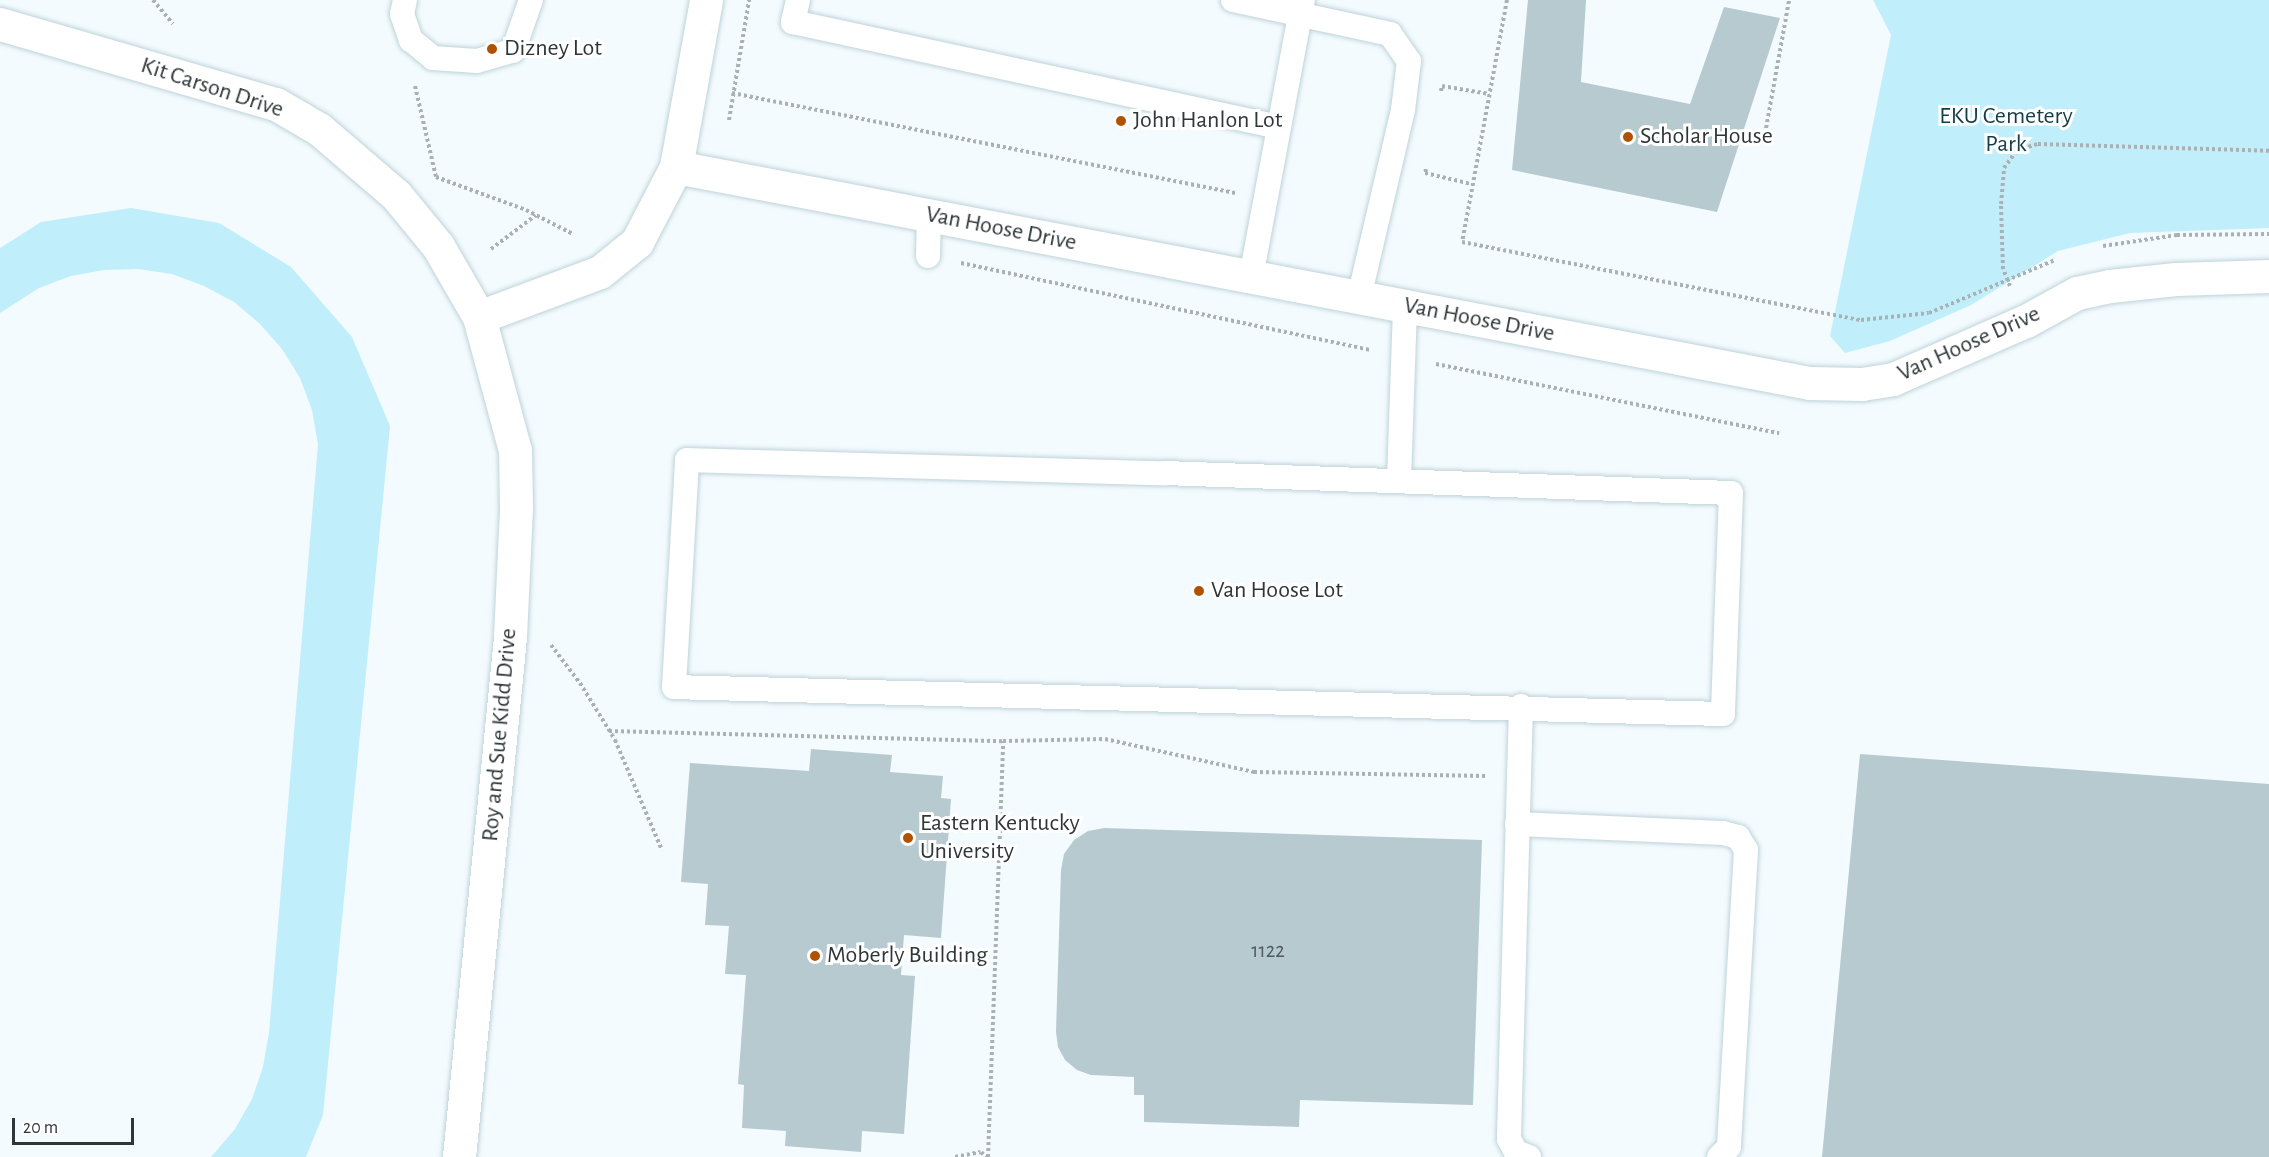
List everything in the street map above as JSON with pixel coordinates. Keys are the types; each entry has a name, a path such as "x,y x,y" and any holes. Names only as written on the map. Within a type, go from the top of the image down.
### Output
{"street":[{"path":"479,317 600,272 637,242 676,167 706,0"},
{"name":"Kit Carson Drive","path":"0,24 276,104 320,129 396,195 438,246 479,317"},
{"name":"Van Hoose Drive","path":"676,167 1819,384 1862,384 1893,379 2026,321 2077,293 2110,286 2176,279 2269,276"},
{"name":"Roy and Sue Kidd Drive","path":"459,1157 510,637 516,509 515,450 479,317"}],"lane":[{"path":"405,0 402,14 411,40 434,58 477,61 513,51 531,0"},
{"path":"798,0 793,22 1279,127"},
{"path":"1233,0 1302,7 1390,34 1409,61 1402,110 1359,297"},
{"path":"1251,277 1302,7"},
{"path":"928,256 929,215"},
{"path":"1399,480 1405,306"},
{"path":"687,460 1399,480 1731,493 1723,714 1521,706 674,687 687,460"},
{"path":"1521,706 1509,1139 1516,1152 1529,1157"},
{"path":"1517,824 1723,833 1738,837 1746,850 1729,1147 1719,1157"}],"path":[{"path":"153,0 173,24"},
{"path":"729,120 749,0"},
{"path":"1502,0 1507,1 1462,242 1800,307"},
{"path":"1765,134 1789,0"},
{"path":"413,78 436,177 536,214 573,234"},
{"path":"1440,97 1442,86 1489,94"},
{"path":"732,93 1241,195"},
{"path":"2026,321 2003,269 2001,204 2004,168 2017,150 2038,144 2269,151"},
{"path":"1427,162 1425,173 1471,184"},
{"path":"491,249 536,214"},
{"path":"928,256 1779,433"},
{"path":"551,645 609,731 662,850"},
{"path":"609,731 1003,741 1105,739 1254,772 1493,777"},
{"path":"987,1157 1003,741"},
{"path":"955,1157 981,1152 987,1157"}],"green space":[{"name":"EKU Cemetery Park","path":"1873,0 2269,0 2269,228 2130,233 2058,251 1971,305 1890,341 1845,353 1830,336 1891,35"},
{"path":"131,208 219,223 291,267 352,337 390,426 323,1115 306,1157 211,1157 235,1129 252,1099 263,1067 269,1033 318,444 312,410 300,378 282,349 260,324 234,302 204,286 172,274 138,269 104,270 71,276 39,288 0,313 0,248 41,222"}],"building":[{"name":"Scholar House","path":"1528,0 1586,0 1581,82 1690,104 1724,7 1780,18 1717,212 1512,170"},
{"name":"Moberly Building","path":"811,749 892,755 890,772 943,776 941,798 951,799 941,938 904,935 901,975 915,976 904,1134 862,1131 861,1152 785,1146 786,1131 742,1128 744,1085 738,1084 746,975 725,974 729,926 705,925 708,884 681,882 690,763 809,771"},
{"path":"1860,754 2269,784 2269,1157 1822,1157"},
{"path":"1104,828 1482,840 1473,1105 1300,1100 1299,1127 1144,1122 1144,1095 1134,1095 1134,1077 1091,1075 1077,1070 1065,1060 1058,1047 1056,1032 1061,870 1064,854 1074,840 1088,831"}],"place":[{"name":"Dizney Lot","path":"492,49"},
{"name":"John Hanlon Lot","path":"1121,121"},
{"name":"Scholar House","path":"1628,137"},
{"name":"Van Hoose Lot","path":"1199,591"},
{"name":"Eastern Kentucky University","path":"908,838"},
{"name":"Moberly Building","path":"815,956"}]}
